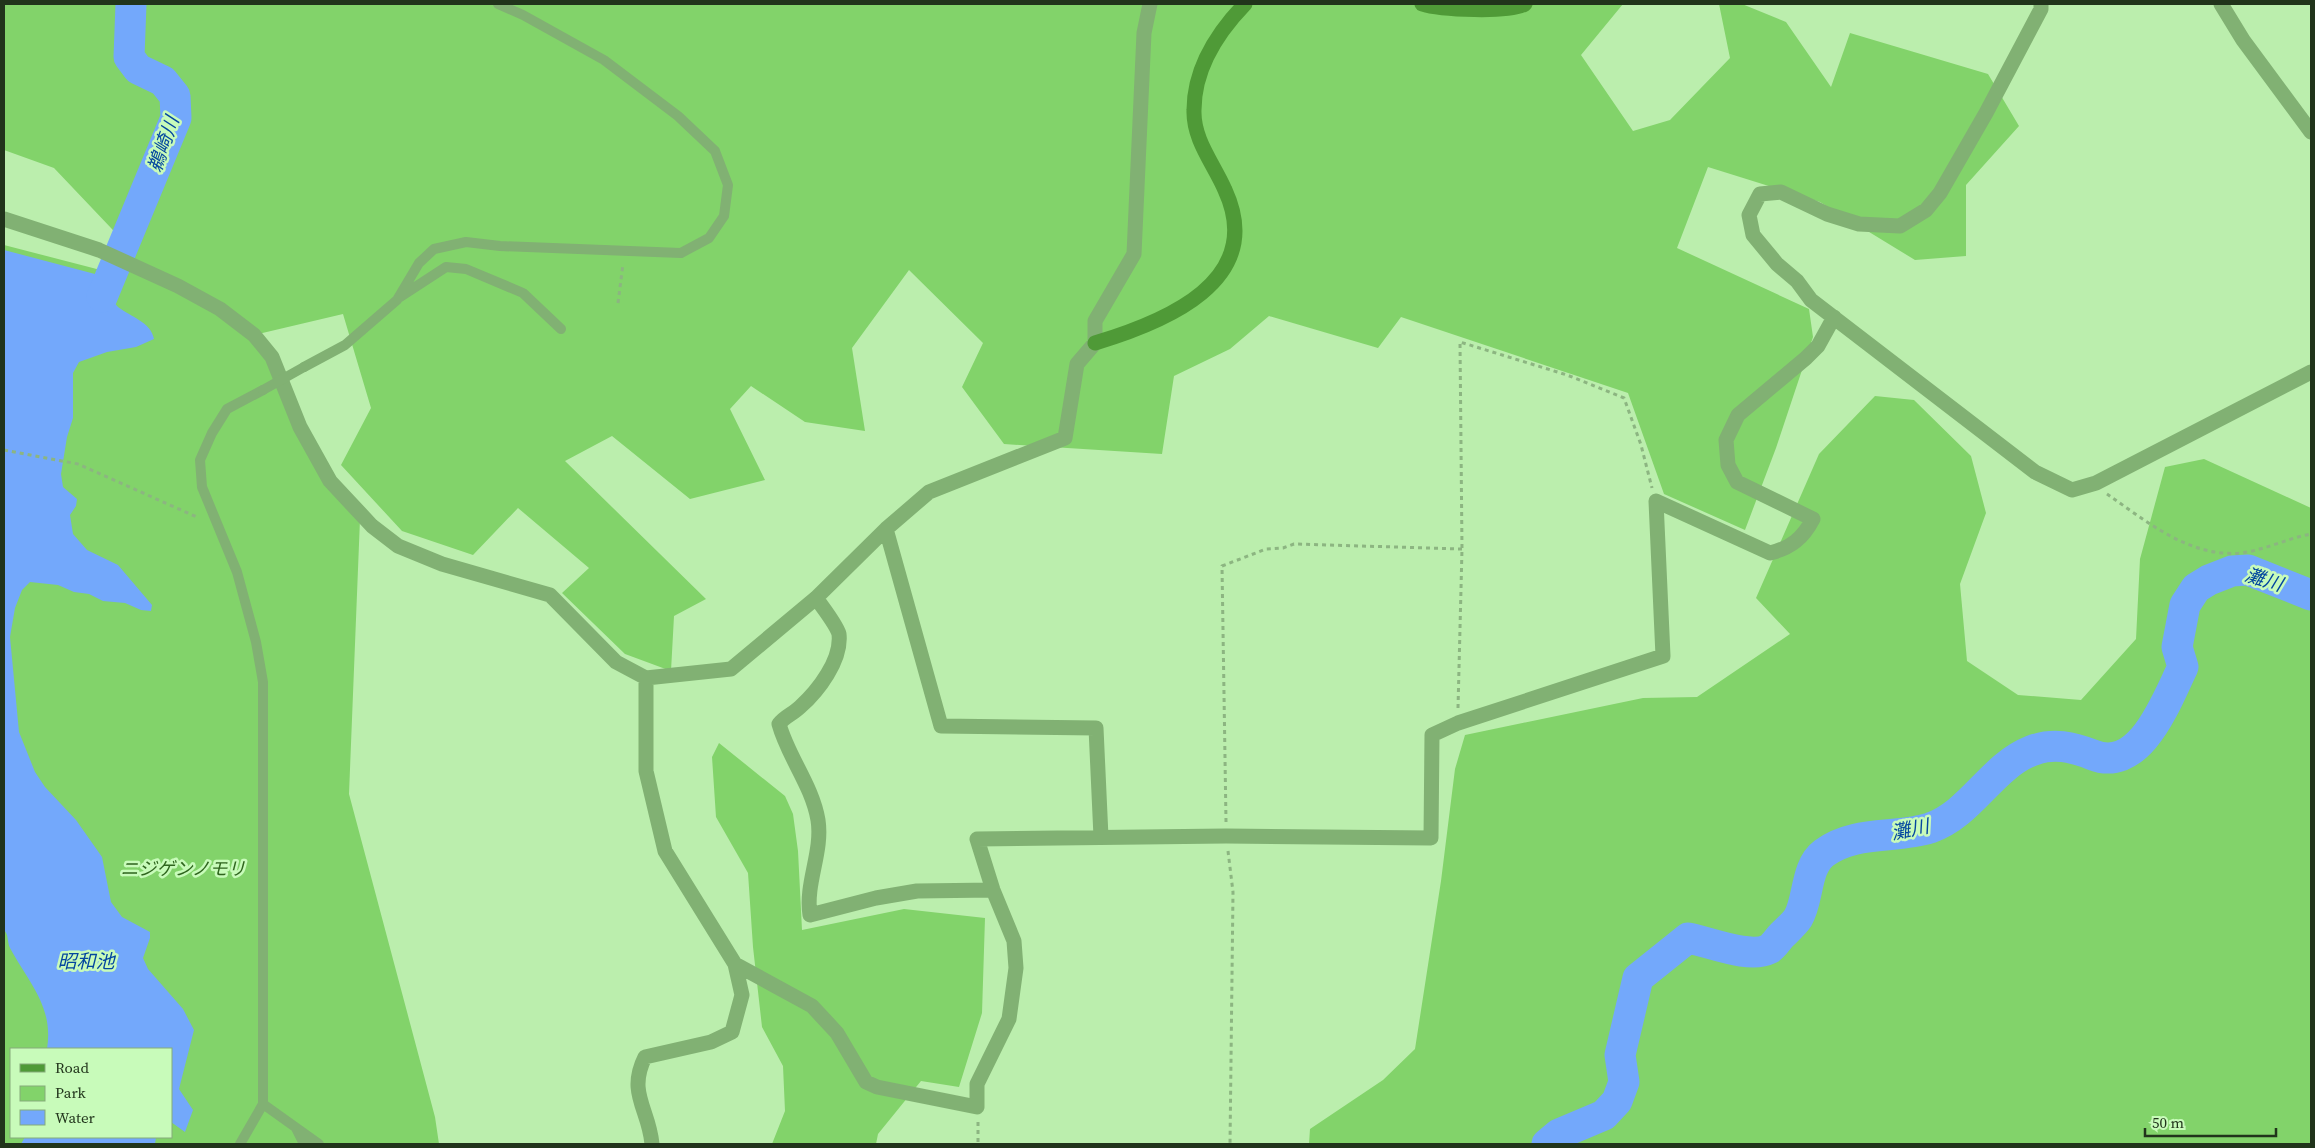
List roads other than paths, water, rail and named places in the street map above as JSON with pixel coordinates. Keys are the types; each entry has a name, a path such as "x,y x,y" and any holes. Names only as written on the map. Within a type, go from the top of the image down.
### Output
{"street":[{"path":"1095,343 1095,321 1134,254 1144,33 1150,4"},
{"path":"4,219 99,250 135,265 220,309 254,335 272,357 300,427 330,482 372,526 398,546 442,564 550,594 616,662 646,678 731,669 816,598 886,529 929,492 1065,438 1077,364 1095,343 1136,331 1173,312 1213,285 1228,265 1237,235 1235,214 1226,190 1199,140 1193,112 1196,82 1207,54 1224,28 1245,4"},
{"path":"1422,4 1456,10 1491,9 1525,4"},
{"path":"2041,4 1986,113 1940,193 1926,210 1900,226 1859,224 1827,214 1781,192 1760,194 1750,215 1753,235 1777,264 1797,281 1811,300 2035,472 2072,490 2096,483 2311,372"},
{"path":"2221,4 2243,40 2311,132"},
{"path":"736,964 812,1006 837,1032 866,1082 877,1087 977,1107 977,1084 1009,1019 1016,968 1014,941 993,890 977,839 1226,836 1431,838 1432,735 1458,723 1663,656 1656,501 1770,553 1783,550 1805,534 1813,519 1737,482 1728,465 1726,440 1738,415 1818,346 1834,317"},
{"path":"886,529 941,726 1096,728 1101,837"},
{"path":"816,598 839,633 837,653 824,680 799,708 787,715 779,724 784,743 813,800 818,820 820,839 808,901 810,915 876,898 917,890 993,890"},
{"path":"646,678 646,771 665,852 736,964 742,995 732,1032 711,1042 645,1057 637,1072 637,1092 650,1129 652,1144"}],"lane":[{"path":"397,300 419,263 434,249 466,242 681,253 710,238 724,216 728,185 715,151 678,116 604,60 523,15 498,4"},
{"path":"240,1144 263,1104 263,682 256,642 237,572 216,525 202,487 200,460 212,433 227,409 345,345 397,300 446,267 466,269 523,293 561,329"},
{"path":"263,1104 319,1144"},
{"path":"296,1127 304,1144"}],"water":[{"name":"昭和池","path":"4,250 95,274 110,286 109,293 117,305 123,311 145,324 154,339 136,347 107,352 79,362 73,373 73,418 67,437 61,474 63,487 77,499 76,506 70,515 73,534 87,550 118,565 152,605 151,611 141,610 125,603 103,601 89,594 74,592 58,585 30,582 22,590 15,608 10,637 19,732 35,772 45,787 76,820 102,857 111,902 122,917 150,932 150,938 143,958 148,969 183,1009 194,1030 179,1089 193,1110 185,1132 172,1123 172,1048 47,1048 47,1020 43,1007 10,948 7,934 4,930"},
{"path":"24,1138 156,1138 155,1144 21,1144"}],"waterway":[{"name":"鵜崎川","path":"102,297 176,118 175,96 163,81 138,69 129,57 131,4"},
{"name":"灘川","path":"1547,1144 1559,1134 1604,1115 1617,1101 1624,1082 1620,1055 1638,978 1688,938 1740,951 1761,952 1769,949 1798,918 1810,875 1818,859 1836,846 1862,838 1930,828 1957,812 2017,758 2039,748 2063,747 2110,758 2125,754 2138,744 2150,730 2169,697 2183,667 2177,647 2185,605 2196,588 2209,580 2232,571 2248,570 2311,595"}],"park label":[{"name":"ニジゲンノモリ","path":"183,869"}]}
